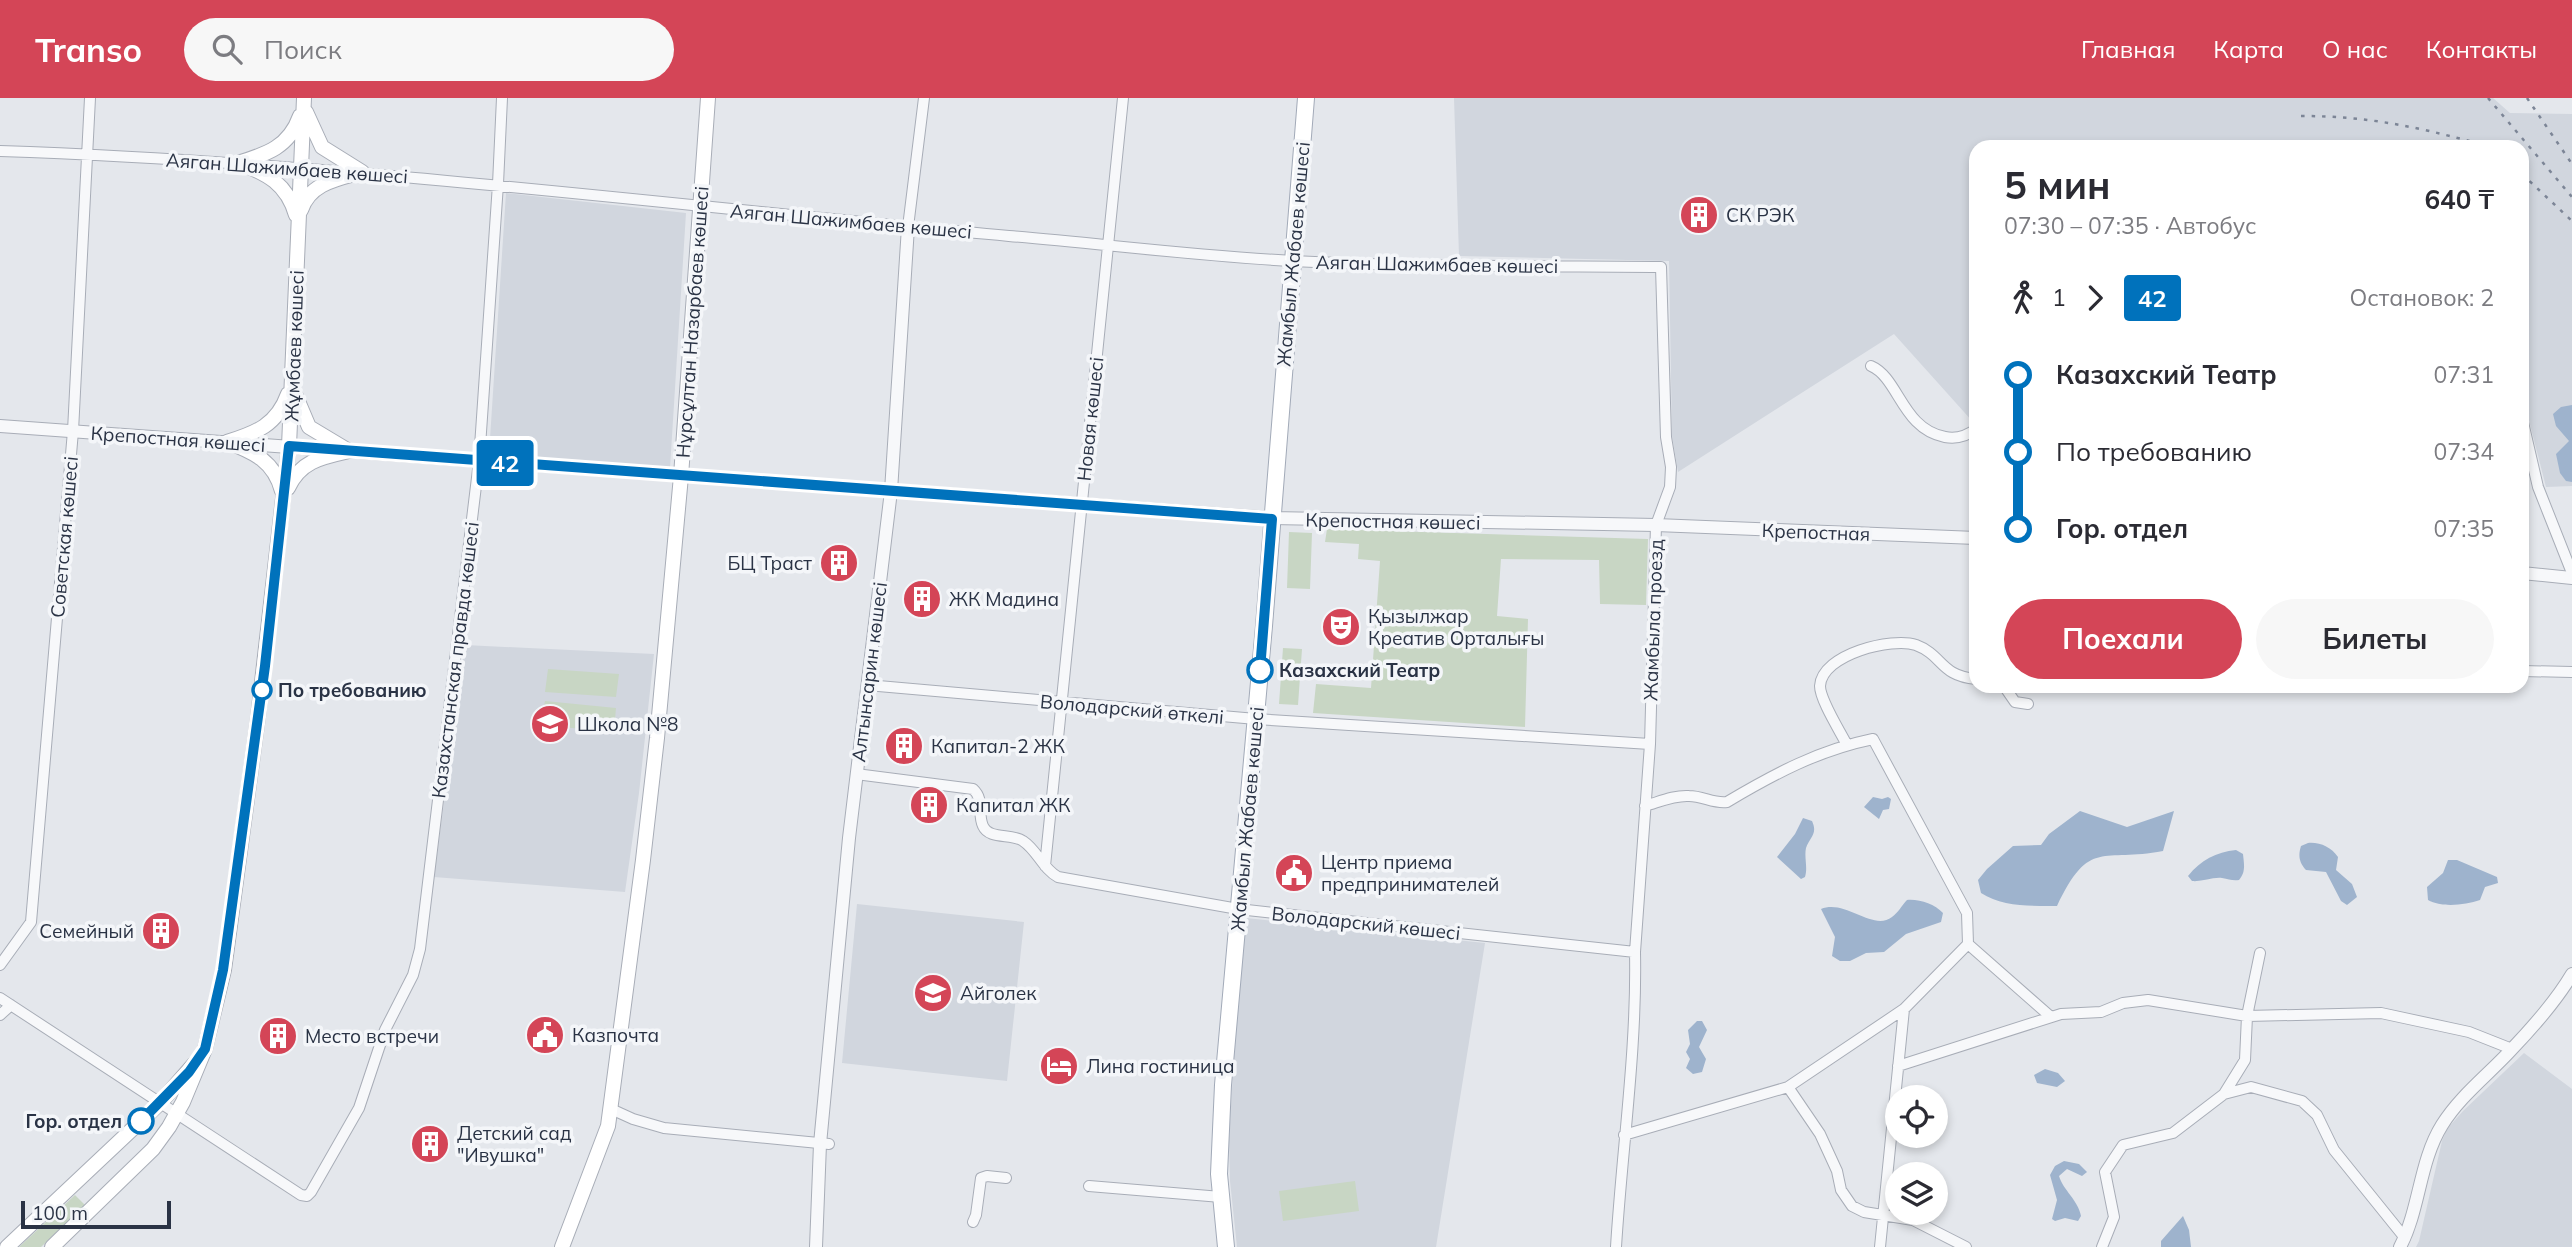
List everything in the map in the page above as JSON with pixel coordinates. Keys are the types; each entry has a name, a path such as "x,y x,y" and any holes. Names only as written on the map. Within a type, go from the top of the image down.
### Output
{"main road":[{"name":"Нұрсұлтан Назарбаев көшесі","path":"562,1247 603,1141 611,1109 651,796 681,476 708,98"},
{"name":"Жамбыл Жабаев көшесі","path":"1226,1247 1221,1197 1222,1105 1306,98"},
{"path":"238,163 269,153 284,143 295,128 304,101"},
{"path":"304,101 313,132 322,147 362,173"},
{"name":"Жұмбаев көшесі","path":"52,1247 153,1149 177,1114 205,1049 225,958 284,499 289,446 304,101"},
{"path":"238,163 262,172 280,184 291,201 299,223"},
{"path":"299,223 304,202 314,189 331,181 362,173"},
{"path":"226,442 257,432 272,422 283,407 292,384"},
{"path":"292,384 303,416 310,427 349,451"},
{"path":"226,442 250,451 268,463 284,499"},
{"path":"284,499 292,479 302,466 319,458 349,451"},
{"name":"Жұмбаев көшесі","path":"7,1247 160,1103 189,1072 205,1049"}],"street":[{"name":"Советская көшесі","path":"0,965 31,922 73,432 90,98"},
{"name":"Казахстанская правда көшесі","path":"177,1114 301,1195 307,1196 359,1108 385,1030 417,963 479,461 502,98"},
{"name":"Алтынсарин көшесі","path":"817,1247 856,774 891,491 908,227 924,98"},
{"name":"Новая көшесі","path":"1045,866 1123,98"},
{"name":"Аяган Шажимбаев көшесі","path":"0,151 301,167 498,184 908,227 1292,261 1661,267"},
{"name":"Жамбыла проезд","path":"1616,1247 1632,1055 1635,952 1650,744 1656,525 1671,477 1666,437 1661,267"},
{"path":"1871,366 1880,371 1909,413 1928,432 1953,438 1969,432"},
{"name":"Крепостная көшесі","path":"0,426 1272,519 1656,525"},
{"path":"2529,448 2538,487 2572,575 2529,573"},
{"path":"2529,473 2535,473"},
{"name":"Крепостная","path":"1656,525 1969,538"},
{"path":"1847,744 1820,689 1822,678 1828,670 1849,654 1882,645 1917,645 1958,677 1969,678"},
{"path":"2529,671 2572,672"},
{"name":"Володарский өткелі","path":"867,685 1256,719 1650,744"},
{"path":"2009,693 2015,702 2028,704"},
{"path":"1624,1135 1788,1087 1904,1009 1968,944 1967,913 1873,739 1832,749 1778,772 1727,802 1719,803 1689,796 1674,797 1645,806"},
{"name":"Володарский көшесі","path":"856,774 973,789 981,801 981,822 985,829 993,834 1024,841 1058,877 1238,909 1635,952"},
{"path":"1968,944 2051,1017"},
{"path":"2102,1247 2114,1217 2105,1172 2123,1145 2174,1133 2224,1094 2245,1060 2247,1016 2260,953"},
{"path":"2402,1242 2415,1209 2432,1142 2440,1128 2469,1092 2512,1049 2572,974"},
{"path":"0,998 177,1114"},
{"path":"1898,1066 2061,1014 2101,1012 2123,1003 2148,1000 2247,1016 2381,1013 2469,1032 2512,1049"},
{"path":"0,1015 10,1005"},
{"path":"1880,1247 1904,1009"},
{"path":"1788,1087 1820,1134 1837,1171 1841,1190 1856,1209 1913,1220 1966,1247"},
{"path":"2224,1094 2251,1087 2302,1101 2317,1115 2334,1150 2402,1242"},
{"path":"611,1109 664,1128 825,1144"},
{"path":"973,1222 981,1178 1006,1178"},
{"path":"1089,1186 1221,1197"}],"shaded area":[{"path":"1454,98 2493,98 2510,113 2572,114 2572,486 2546,487 2529,420 2529,140 1969,140 1969,418 1894,334 1678,472 1672,436 1669,261 1459,256"},
{"path":"506,193 686,213 670,468 489,454"},
{"name":"Школа №8","path":"465,645 654,654 625,892 434,877"},
{"name":"Айголек","path":"857,904 1024,922 1007,1081 842,1063"},
{"path":"1246,918 1485,943 1436,1247 1237,1247 1229,1140 1237,1002"},
{"path":"2524,1053 2572,1089 2572,1247 2416,1247 2447,1129"}],"green space":[{"path":"1327,529 1648,539 1646,605 1600,604 1599,560 1501,559 1497,616 1528,619 1525,727 1313,713 1316,684 1371,688 1380,561 1358,559 1359,544 1325,542"},
{"path":"1289,532 1312,533 1310,589 1287,588"},
{"path":"1283,648 1302,649 1298,705 1279,704"},
{"path":"548,669 619,674 616,697 545,692"},
{"path":"545,701 616,708 614,732 540,725"},
{"path":"1355,1181 1359,1211 1283,1221 1279,1191"},
{"path":"75,1195 85,1205 41,1247 19,1247"}],"water":[{"path":"2572,405 2572,482 2566,481 2560,473 2556,454 2569,441 2556,426 2553,414 2561,407"},
{"path":"1873,797 1891,799 1889,809 1883,810 1879,819 1864,807"},
{"path":"2080,811 2127,827 2174,811 2163,851 2111,855 2089,861 2069,884 2057,906 2008,903 1981,893 1978,880 2013,846 2041,845 2049,834"},
{"path":"1803,818 1812,821 1814,829 1806,848 1805,877 1801,879 1777,857 1795,834"},
{"path":"2308,843 2325,846 2338,857 2336,870 2352,884 2357,897 2347,905 2341,901 2326,872 2306,870 2302,864 2299,856 2301,846"},
{"path":"2236,850 2243,854 2244,861 2244,871 2239,880 2218,878 2192,881 2188,876 2209,858"},
{"path":"2448,860 2457,860 2497,877 2498,883 2485,887 2480,900 2474,902 2447,905 2434,903 2428,900 2427,887 2443,873"},
{"path":"1907,900 1922,901 1935,907 1943,913 1941,922 1906,934 1884,952 1866,953 1850,961 1840,961 1832,956 1835,937 1821,909 1840,908 1876,921 1885,921"},
{"path":"1697,1021 1702,1021 1707,1030 1699,1047 1706,1059 1702,1072 1693,1074 1686,1068 1690,1059 1686,1052 1690,1044 1688,1030"},
{"path":"2045,1069 2058,1073 2065,1081 2057,1087 2037,1083 2034,1075"},
{"path":"2064,1161 2079,1164 2087,1172 2082,1176 2067,1169 2059,1176 2079,1210 2081,1216 2078,1221 2052,1219 2057,1200 2050,1175 2055,1166"},
{"path":"2183,1216 2189,1230 2191,1247 2161,1247 2161,1241"}],"railway":[{"path":"2488,98 2524,140"},
{"path":"2527,98 2572,164"},
{"path":"2301,116 2388,123 2466,140"},
{"path":"2529,146 2572,197"},
{"path":"2529,181 2572,221"}],"bus line":[{"name":"42","path":"141,1121 189,1072 205,1049 223,970 265,666 289,446 1272,519 1260,670"}],"place":[{"name":"СК РЭК","path":"1699,215"},
{"name":"БЦ Траст","path":"839,563"},
{"name":"ЖК Мадина","path":"922,599"},
{"name":"Қызылжар Креатив Орталығы","path":"1341,627"},
{"name":"Казахский Театр","path":"1260,670"},
{"name":"По требованию","path":"262,690"},
{"name":"Школа №8","path":"550,724"},
{"name":"Капитал-2 ЖК","path":"904,746"},
{"name":"Капитал ЖК","path":"929,805"},
{"name":"Центр приема предпринимателей","path":"1294,873"},
{"name":"Семейный","path":"161,931"},
{"name":"Айголек","path":"933,993"},
{"name":"Казпочта","path":"545,1035"},
{"name":"Место встречи","path":"278,1036"},
{"name":"Лина гостиница","path":"1059,1066"},
{"name":"Гор. отдел","path":"141,1121"},
{"name":"Детский сад \"Ивушка\"","path":"430,1144"}]}
